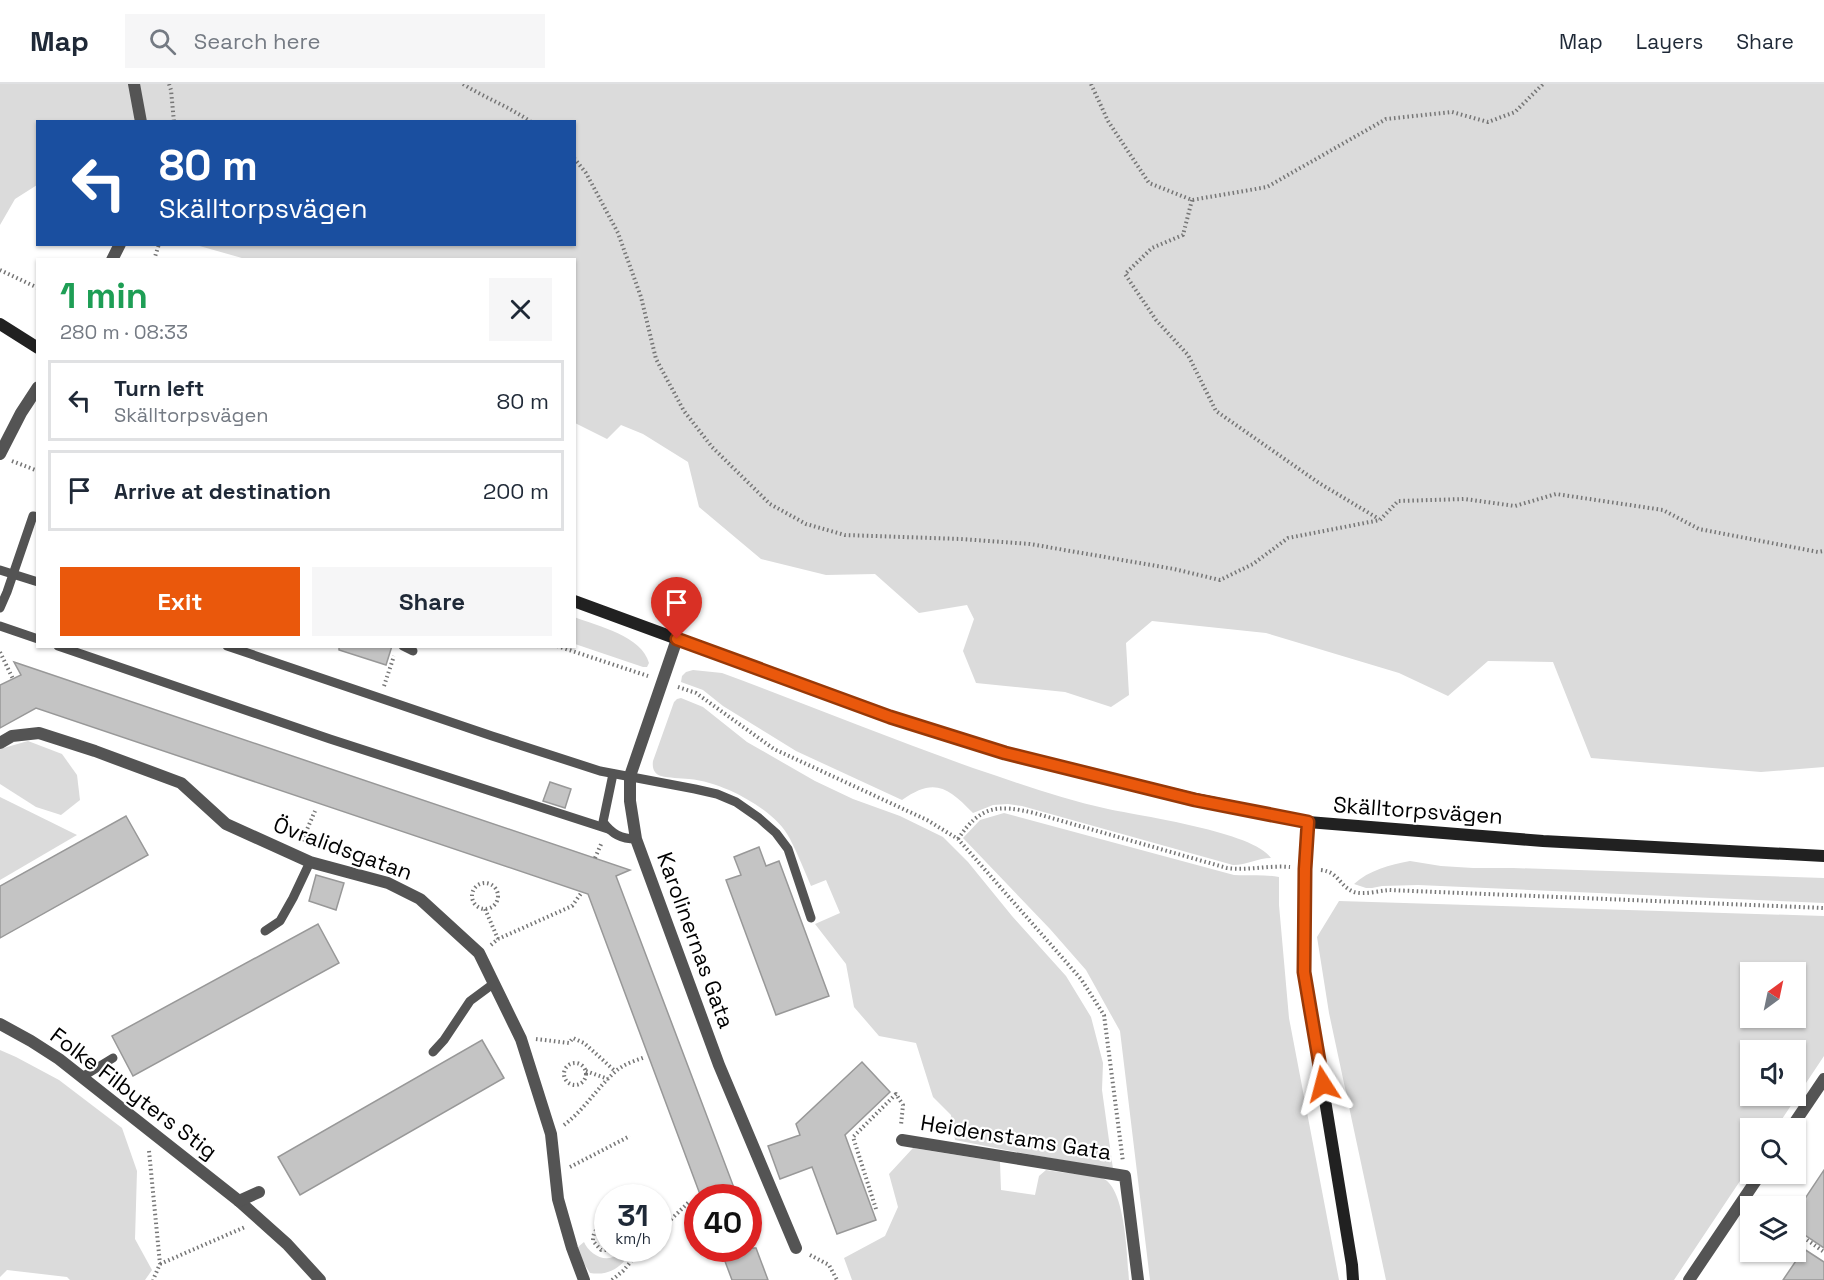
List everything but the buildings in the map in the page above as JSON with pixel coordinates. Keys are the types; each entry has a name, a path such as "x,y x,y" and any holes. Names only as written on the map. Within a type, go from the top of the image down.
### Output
{"street":[{"path":"134,84 141,120"},
{"path":"0,324 36,347"},
{"path":"5,457 21,413 36,390"},
{"name":"Skälltorpsvägen","path":"576,603 890,717 1005,753 1195,800 1308,822 1544,841 1824,856"},
{"name":"Karolinernas Gata","path":"677,639 630,776 630,801 636,839 719,1065 796,1248"},
{"name":"Övralidsgatan","path":"0,743 12,736 39,733 181,783 226,824 310,862 388,883 420,899 479,953 521,1039 551,1134 558,1199 584,1280"},
{"path":"1308,822 1304,972 1353,1280"},
{"name":"Folke Filbyters Stig","path":"0,1024 59,1059 239,1201 287,1244 320,1280"},
{"path":"1798,1118 1824,1079"},
{"name":"Heidenstams Gata","path":"902,1140 1125,1176 1138,1280"},
{"path":"1689,1280 1754,1184"},
{"path":"239,1201 259,1192"}],"lane":[{"path":"0,608 33,516 36,517"},
{"path":"0,570 36,581"},
{"path":"0,626 36,638"},
{"path":"64,648 330,739 608,829"},
{"path":"233,648 613,774 717,794 736,801 776,833 788,849 811,918"},
{"path":"407,648 413,651"},
{"path":"613,774 603,822 615,835 626,839 636,839"},
{"path":"266,931 280,921 310,862"},
{"path":"433,1052 444,1040 470,1001 493,984"},
{"path":"82,1077 113,1058"}],"path":[{"path":"169,84 174,120"},
{"path":"463,84 528,120"},
{"path":"1091,84 1108,121 1149,183 1192,200 1267,187 1386,119 1452,112 1488,122 1515,112 1543,84"},
{"path":"576,160 586,173 618,233 641,297 656,359 684,411 712,447 770,504 806,524 845,535 961,538 1030,544 1174,568 1220,580 1252,564 1288,538 1380,520 1398,501 1465,499 1515,506 1556,494 1663,510 1699,529 1818,552 1824,551"},
{"path":"1192,200 1183,235 1152,248 1125,273 1156,320 1188,355 1216,411 1319,483 1380,520"},
{"path":"0,270 36,287"},
{"path":"5,457 36,470"},
{"path":"563,648 696,693 774,749 927,819 958,839 1081,979 1104,1015 1125,1176"},
{"path":"0,652 13,679"},
{"path":"389,671 393,659"},
{"path":"958,839 975,817 988,810 1004,808 1034,813 1227,868 1243,871 1274,866 1330,871 1349,889 1356,892 1389,890 1824,908"},
{"path":"294,855 315,812"},
{"path":"485,909 494,906 498,895 494,887 486,883 477,885 472,896 473,901 477,906 485,909 498,939"},
{"path":"479,953 498,939 572,906 582,892"},
{"path":"521,1039 531,1038 569,1043 573,1038 584,1043 615,1071"},
{"path":"551,1134 567,1123 615,1071 645,1057"},
{"path":"586,1071 585,1078 578,1084 571,1084 564,1077 566,1067 572,1063 582,1065 586,1071 608,1079"},
{"path":"876,1209 853,1137 896,1094 903,1105 901,1124 896,1136 902,1140"},
{"path":"153,1280 160,1264 148,1143 154,1134"},
{"path":"556,1174 630,1136"},
{"path":"672,1218 684,1206"},
{"path":"160,1264 253,1224 259,1218"},
{"path":"1806,1239 1824,1252"},
{"path":"796,1248 830,1265 837,1280"},
{"path":"612,1280 630,1262"}],"shaded area":[{"path":"0,84 1824,84 1824,767 1761,772 1591,758 1553,662 1488,661 1448,696 1399,673 1266,633 1152,621 1126,643 1129,695 1111,707 1065,692 976,683 963,651 974,619 967,605 919,613 875,574 826,575 761,559 699,507 688,462 643,434 621,425 607,439 576,424 576,258 242,258 200,246 576,246 576,120 36,120 36,186 15,199 0,225"},
{"path":"576,618 629,639 645,654 649,663 647,667 576,644"},
{"path":"693,670 722,673 942,757 1057,796 1108,809 1195,826 1243,840 1271,858 1233,865 1022,806 993,805 973,813 956,797 940,788 923,789 902,800 796,751 723,706 703,690 681,682 686,672"},
{"path":"681,698 703,707 747,742 815,781 853,799 900,816 943,837 968,862 1012,916 1066,976 1091,1017 1103,1063 1102,1090 1113,1169 955,1140 951,1115 933,1097 916,1043 879,1036 854,1007 846,964 815,924 840,913 826,880 811,886 796,850 785,831 772,816 755,804 714,785 664,777 655,772 653,761 674,702"},
{"path":"28,741 62,754 77,775 80,800 61,815 36,807 0,784 0,749"},
{"path":"0,797 77,835 0,880"},
{"path":"1004,813 1234,875 1279,877 1279,905 1289,1018 1339,1280 1150,1280 1120,1031 1086,970 963,838 980,820"},
{"path":"1410,861 1473,868 1824,878 1824,903 1418,885 1366,888 1354,884 1387,866"},
{"path":"1339,901 1824,916 1824,1056 1806,1083 1806,1040 1740,1040 1740,1106 1791,1106 1783,1118 1740,1118 1740,1181 1674,1280 1386,1280 1329,1013 1317,937"},
{"path":"0,1050 59,1080 122,1128 137,1171 135,1239 152,1270 145,1280 70,1280 67,1277 7,1270 0,1277"},
{"path":"913,1148 1000,1162 1001,1190 1035,1195 1039,1176 1046,1170 1102,1178 1110,1184 1121,1208 1129,1280 852,1280 844,1258 885,1236 898,1207 889,1174"},
{"path":"584,1242 594,1253 594,1262 623,1262 608,1272 590,1273 578,1247"}],"route":[{"path":"677,639 890,717 1005,753 1195,800 1308,822 1304,972 1323,1084"}]}
